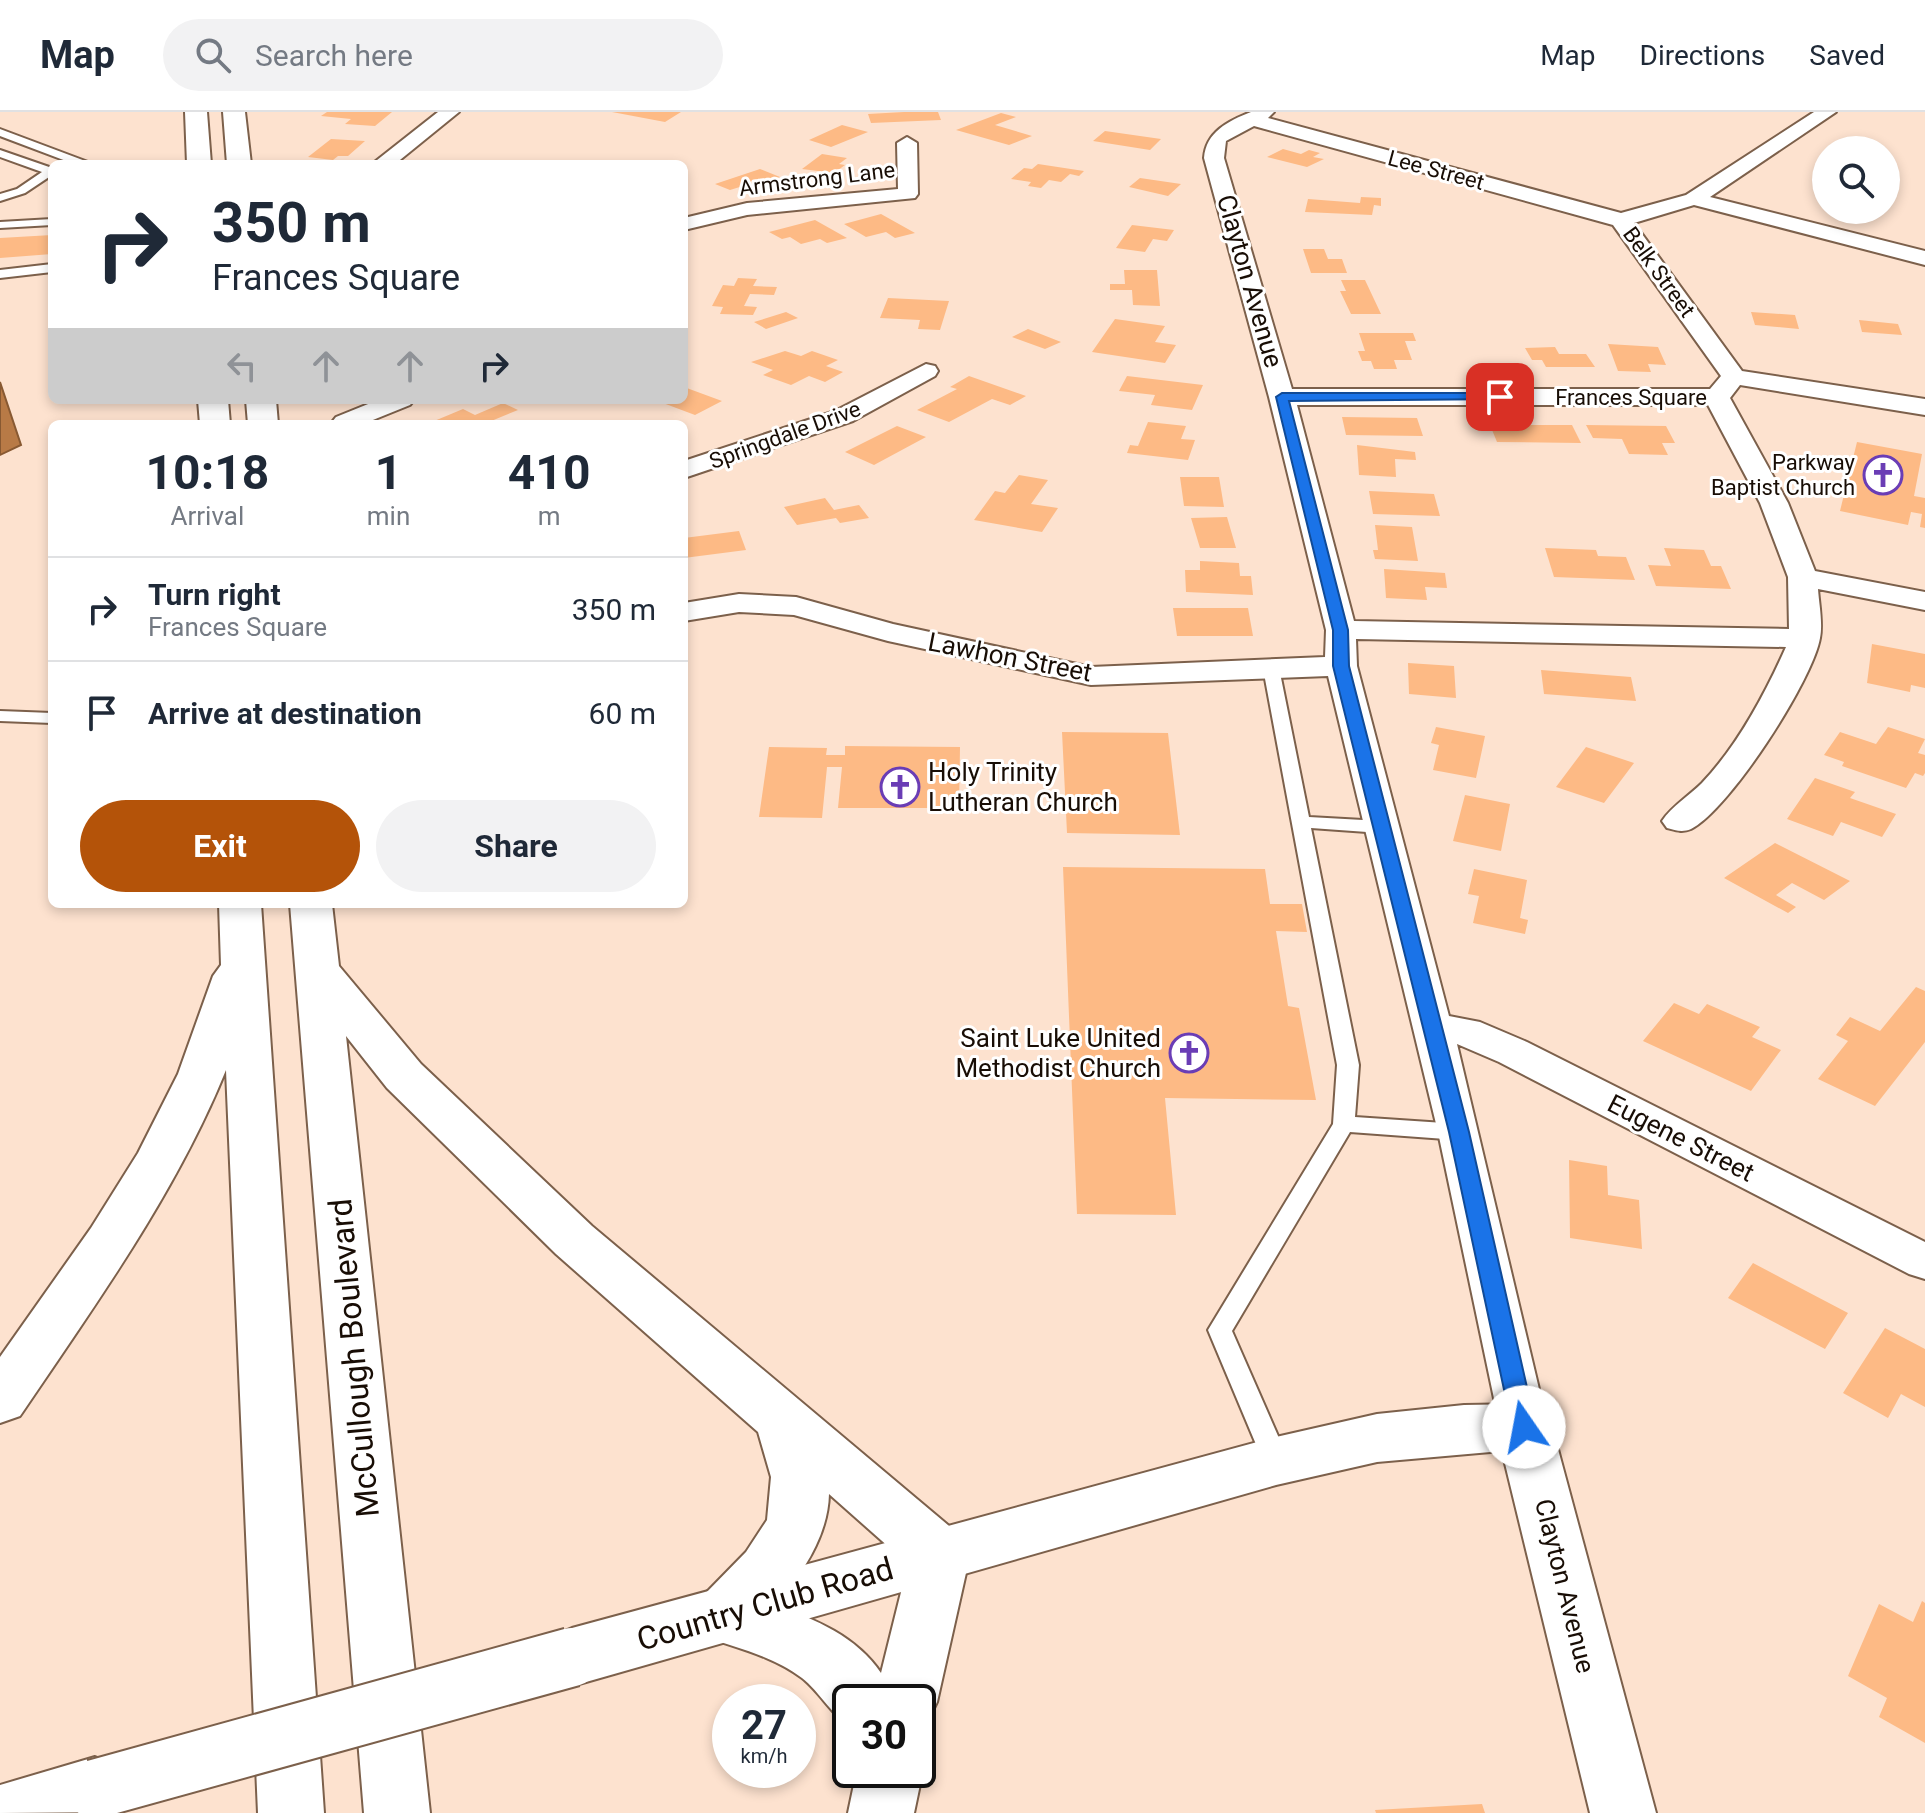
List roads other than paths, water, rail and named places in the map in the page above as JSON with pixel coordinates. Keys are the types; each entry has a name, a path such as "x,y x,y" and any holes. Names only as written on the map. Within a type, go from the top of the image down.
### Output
{"main road":[{"path":"196,112 199,160"},
{"path":"234,112 239,160"},
{"name":"McCullough Boulevard","path":"311,908 397,1813"},
{"path":"0,1400 97,1259 163,1151 201,1074 241,930"},
{"path":"241,930 291,1813"},
{"path":"317,969 415,1087 574,1240 940,1555 909,1684"},
{"path":"783,1422 800,1475 799,1505 790,1536 778,1562 725,1616 785,1634 814,1650 838,1669 850,1684"},
{"name":"Country Club Road","path":"12,1813 1276,1461 1377,1438 1464,1429 1524,1427"},
{"name":"Clayton Avenue","path":"1524,1427 1623,1813"}],"street":[{"path":"387,160 450,112"},
{"name":"Belk Street","path":"1726,387 1621,220 1693,199 1827,112"},
{"name":"Lee Street","path":"1258,116 1621,220"},
{"name":"Clayton Avenue","path":"1258,116 1219,137 1215,143 1214,158 1282,397 1341,630 1341,666 1459,1132 1524,1427"},
{"name":"Armstrong Lane","path":"688,223 747,209 908,194 907,143"},
{"path":"1693,199 1925,258"},
{"name":"Springdale Drive","path":"688,469 844,416 926,371"},
{"path":"1726,387 1925,407"},
{"name":"Frances Square","path":"1282,397 1726,387 1803,577 1805,638 1784,688 1740,756 1714,790 1679,821"},
{"path":"350,420 391,404"},
{"path":"1803,577 1925,601"},
{"name":"Lawhon Street","path":"688,611 739,603 796,606 888,632 1091,676 1341,666"},
{"path":"1341,630 1805,638"},
{"name":"Eugene Street","path":"1432,1026 1466,1032 1513,1052 1925,1262"}],"lane":[{"path":"0,132 74,160"},
{"path":"0,151 27,141"},
{"path":"0,151 48,171"},
{"path":"0,198 21,191 48,173"},
{"path":"0,225 48,222"},
{"path":"0,274 48,268"},
{"path":"1271,668 1348,1065 1344,1124 1220,1330 1276,1461"},
{"path":"0,716 48,718"},
{"path":"1299,822 1381,827"},
{"path":"1344,1124 1459,1132"}],"place":[{"name":"Parkway Baptist Church","path":"1883,475"},
{"name":"Holy Trinity Lutheran Church","path":"900,787"},
{"name":"Saint Luke United Methodist Church","path":"1189,1053"}]}
